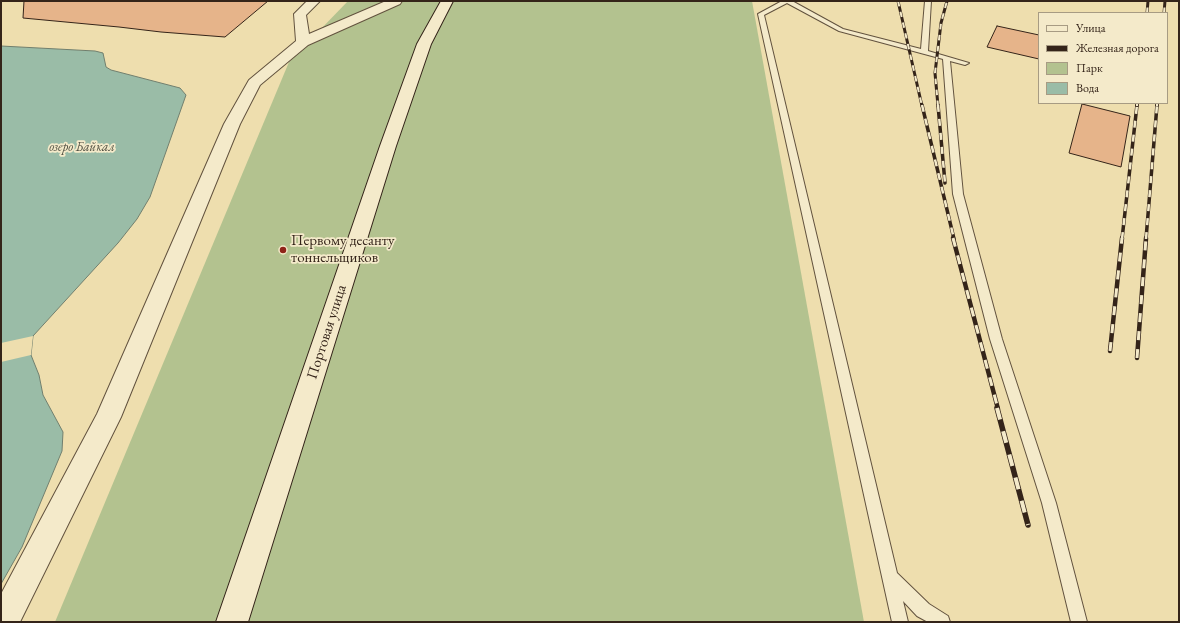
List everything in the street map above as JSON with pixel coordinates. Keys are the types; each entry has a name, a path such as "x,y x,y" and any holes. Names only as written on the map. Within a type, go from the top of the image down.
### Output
{"street":[{"path":"303,42 300,14 314,1"},
{"path":"3,622 108,416 232,124 254,83 303,42 396,1"},
{"name":"Портовая улица","path":"232,622 388,146 424,44 448,1"}],"lane":[{"path":"900,622 761,14 787,1 840,30 965,63"},
{"path":"924,52 928,1"},
{"path":"946,58 958,194 996,339 1048,503 1079,622"},
{"path":"890,577 923,610 942,622"}],"green space":[{"path":"348,1 752,1 864,622 55,622 289,62"}],"water":[{"name":"озеро Байкал","path":"1,46 95,51 103,53 106,67 111,70 180,88 186,95 150,197 137,219 118,243 33,336 31,355 39,375 43,395 63,432 62,451 22,547 1,584"}],"pier":[{"path":"33,336 31,355 1,362 1,343"}],"building":[{"path":"24,1 268,1 225,37 23,18"},
{"path":"997,26 1038,35 1038,59 987,47"},
{"path":"1082,104 1130,116 1121,167 1069,153"}],"railway":[{"path":"898,1 922,106"},
{"path":"938,106 935,73 941,23 947,1"},
{"path":"1147,12 1148,1"},
{"path":"1164,12 1165,1"},
{"path":"922,105 954,239"},
{"path":"938,105 945,183"},
{"path":"1122,239 1137,105"},
{"path":"1146,239 1157,105"},
{"path":"953,238 998,409"},
{"path":"1110,351 1122,238"},
{"path":"1137,358 1146,238"},
{"path":"997,408 1028,525"}],"place":[{"name":"Первому десанту тоннельщиков","path":"283,250"}]}
